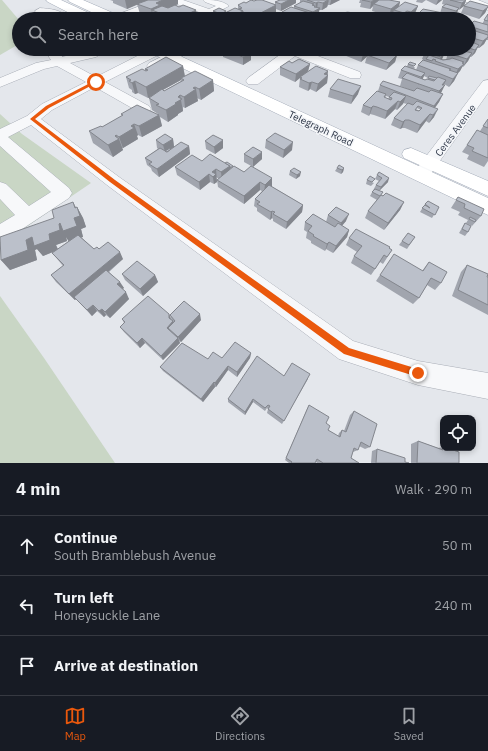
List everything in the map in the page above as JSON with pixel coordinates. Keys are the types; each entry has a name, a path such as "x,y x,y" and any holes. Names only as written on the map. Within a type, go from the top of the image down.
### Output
{"main road":[{"path":"52,0 77,12"},
{"path":"74,0 100,12"},
{"name":"Telegraph Road","path":"177,56 240,90 426,169 488,189"},
{"name":"Telegraph Road","path":"182,56 253,81 426,169 488,207"}],"street":[{"path":"133,12 164,0"},
{"path":"174,0 207,12"},
{"path":"208,0 224,6 212,12"},
{"path":"469,0 488,7"},
{"path":"40,11 45,12"},
{"path":"55,56 58,62 144,109"},
{"path":"0,83 40,66 84,56"},
{"path":"0,135 32,119 47,107 96,82 156,56"},
{"path":"32,119 58,116 109,89 160,56"},
{"path":"253,81 287,56"},
{"path":"309,56 355,75"},
{"name":"Ceres Avenue","path":"426,169 488,84"},
{"path":"132,117 157,101"},
{"path":"32,119 112,181 347,351 418,373 488,386"},
{"path":"0,138 64,193 0,234"},
{"path":"0,188 27,216"}],"green space":[{"path":"0,0 2,0 12,12 12,48 0,55"},
{"path":"0,114 22,134 91,183 0,245"},
{"path":"0,296 44,358 115,463 0,463"}],"building":[{"path":"148,0 163,0 156,3 160,5 151,9 137,4"},
{"path":"251,0 262,0 276,5 263,12 243,12 239,9 242,8 238,5 244,2 246,3"},
{"path":"280,0 289,0 281,4 275,2"},
{"path":"307,0 328,0 323,3 316,3"},
{"path":"362,0 374,0 371,2"},
{"path":"379,0 400,2 391,9 374,4"},
{"path":"450,0 466,0 462,3"},
{"path":"303,1 314,4 312,5 315,6 314,7 320,8 313,12 294,6"},
{"path":"470,1 488,7 483,11 464,6"},
{"path":"405,2 418,6 411,12 401,12 394,10"},
{"path":"446,4 459,8 456,11 442,7"},
{"path":"175,5 179,7 183,5 196,10 192,12 157,12 152,10 162,6 168,8"},
{"path":"291,7 307,12 282,12"},
{"path":"219,8 226,11 216,12 213,11"},
{"path":"235,8 243,11 241,12 227,12"},
{"path":"423,9 438,12 420,12"},
{"path":"488,14 488,21 484,20"},
{"path":"476,22 488,25 488,32 476,28"},
{"path":"476,31 488,35 488,37 483,41 476,39"},
{"path":"370,56 396,56 389,63"},
{"path":"428,56 443,60 452,58 464,62 462,63 464,64 458,69 433,59 432,61 426,59"},
{"path":"458,56 470,56 467,59"},
{"path":"166,57 183,66 146,87 135,81 132,83 129,81 131,80 126,77 142,69 146,71 148,70 145,69"},
{"path":"299,59 310,64 296,74 280,67 289,61 292,63"},
{"path":"423,60 451,69 449,70 458,73 453,79 418,65"},
{"path":"410,62 416,64 414,66 408,64"},
{"path":"316,66 328,71 324,74 328,75 318,84 312,82 309,83 300,79 302,78 300,77"},
{"path":"405,66 425,73 421,77 401,70"},
{"path":"195,71 213,80 199,89 195,87 193,88 196,89 184,97 180,95 178,97 182,99 166,110 156,105 159,104 149,98 162,89 164,91 184,80 181,78"},
{"path":"407,73 425,80 427,79 434,81 438,77 446,80 442,85 445,85 439,91 402,78"},
{"path":"429,76 437,78 435,80 428,78"},
{"path":"338,79 361,86 353,96 330,89"},
{"path":"383,81 414,91 417,88 443,94 434,106 380,85"},
{"path":"377,91 386,94 384,97 391,100 392,98 389,97 394,92 406,96 387,111 373,106 371,108 363,105"},
{"path":"417,101 438,109 433,115 430,114 420,125 409,120 405,120 403,122 394,118 408,103 413,105","holes":["418,106 422,108 419,111 415,110"]},
{"path":"137,105 159,115 139,126 134,124 131,126 134,128 119,137 116,135 115,136 119,139 108,145 89,131 101,126 102,127"},
{"path":"488,119 488,128 483,126"},
{"path":"477,130 488,135 488,158 472,151 474,148 467,145"},
{"path":"275,133 293,142 284,150 266,140"},
{"path":"165,134 173,139 163,145 156,140"},
{"path":"213,135 223,140 214,147 205,141"},
{"path":"181,142 189,146 157,169 149,164 152,162 145,158 160,148 167,152"},
{"path":"253,147 262,152 253,159 244,154"},
{"path":"210,154 230,166 221,172 216,169 212,172 216,174 213,177 209,174 199,182 175,167 192,155 202,161"},
{"path":"227,162 233,166 230,168 230,166 225,163"},
{"path":"339,165 344,168 342,170 337,168"},
{"path":"234,166 244,172 251,166 272,178 265,185 260,182 244,196 217,180"},
{"path":"294,168 301,172 297,175 290,171"},
{"path":"379,172 389,178 381,187 376,185 382,178 377,175"},
{"path":"370,176 375,179 372,182 367,180"},
{"path":"269,185 303,205 287,222 273,214 275,212 271,212 257,204 260,202 255,199"},
{"path":"375,189 383,192 380,196 372,192"},
{"path":"386,193 404,202 388,223 368,211 381,195 383,196"},
{"path":"458,197 484,209 481,216 464,208 465,204 456,200"},
{"path":"428,201 439,207 435,215 422,208 425,205 430,208 425,204"},
{"path":"73,202 75,208 77,207 80,216 74,218 77,226 63,231 60,223 60,230 49,234 50,240 34,246 32,237 26,240 28,250 1,260 0,237 54,218 52,210"},
{"path":"336,207 349,214 341,223 328,215"},
{"path":"313,214 335,227 338,223 349,230 336,246 329,242 327,244 313,236 314,235 308,231 312,226 305,222"},
{"path":"470,217 476,220 475,222 469,219"},
{"path":"465,223 471,226 468,232 462,229"},
{"path":"356,229 390,247 389,248 392,250 387,257 384,255 375,269 354,256 362,246 349,238"},
{"path":"408,233 415,237 409,245 402,241"},
{"path":"78,235 94,249 97,247 99,249 108,242 120,252 69,294 51,275 64,265 52,253"},
{"path":"394,254 423,271 429,262 447,272 441,283 431,278 419,298 380,275"},
{"path":"137,261 155,275 140,289 122,274"},
{"path":"467,265 488,274 488,305 458,290"},
{"path":"106,270 120,282 117,284 126,292 105,312 102,309 99,311 93,305 87,310 74,297"},
{"path":"148,296 169,314 169,318 173,321 167,328 178,338 161,356 142,338 137,343 120,327 125,322 122,319"},
{"path":"184,301 200,314 178,337 168,328 175,321 170,315"},
{"path":"235,342 251,353 237,372 228,366 201,399 160,367 182,343 208,359 213,352 222,358"},
{"path":"257,356 284,376 292,363 310,374 284,421 268,409 270,406 268,405 265,408 253,399 245,412 228,399"},
{"path":"309,405 329,417 326,423 330,426 328,430 340,437 342,430 346,432 354,411 377,424 370,447 361,442 358,450 354,448 351,458 359,463 323,463 317,459 315,463 291,463 292,462 286,458"},
{"path":"418,441 440,449 440,451 459,452 459,463 417,463"},
{"path":"377,449 405,458 405,462 409,463 376,463"}],"route":[{"path":"96,82 47,107 32,119 112,181 347,351 418,373"}]}
